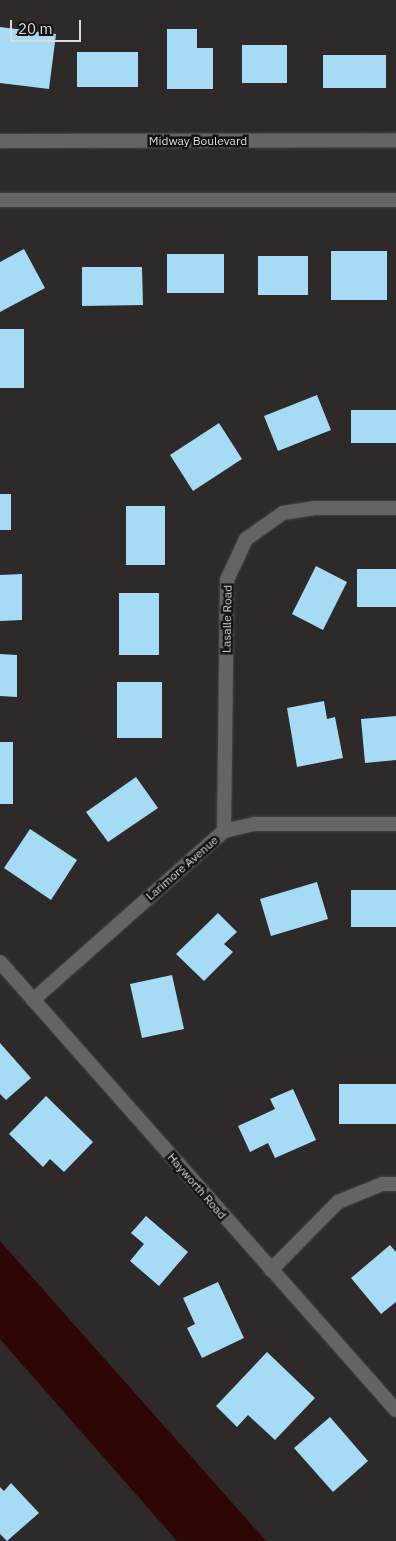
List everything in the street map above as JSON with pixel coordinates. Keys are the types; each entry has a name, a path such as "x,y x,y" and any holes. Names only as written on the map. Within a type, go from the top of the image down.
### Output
{"street":[{"name":"Midway Boulevard","path":"0,141 396,140"},
{"path":"0,200 396,200"},
{"name":"Lasalle Road","path":"224,831 227,580 246,539 283,513 313,508 396,508"},
{"name":"Larimore Avenue","path":"33,1000 224,831 255,824 396,824"},
{"name":"Hayworth Road","path":"0,962 396,1410"},
{"path":"271,1270 338,1202 382,1184 396,1184"}],"shaded area":[{"path":"0,1241 266,1541 177,1541 0,1339"}],"building":[{"path":"0,27 56,34 49,89 0,83"},
{"path":"167,29 197,29 197,48 213,48 213,89 167,89"},
{"path":"242,45 287,45 287,83 242,83"},
{"path":"77,52 138,52 138,87 77,87"},
{"path":"323,55 386,55 386,88 323,88"},
{"path":"24,249 45,288 0,312 0,262"},
{"path":"331,251 387,251 387,300 331,300"},
{"path":"167,254 224,254 224,293 167,293"},
{"path":"258,256 308,256 308,295 258,295"},
{"path":"82,267 142,267 143,305 82,306"},
{"path":"0,329 24,329 24,388 0,388"},
{"path":"317,395 331,430 278,451 264,416"},
{"path":"351,410 396,410 396,443 351,443"},
{"path":"219,423 242,459 193,491 170,455"},
{"path":"0,494 11,494 11,530 0,530"},
{"path":"126,506 165,506 165,565 126,565"},
{"path":"316,566 347,582 323,630 292,614"},
{"path":"357,569 396,569 396,607 357,607"},
{"path":"22,574 22,620 0,621 0,575"},
{"path":"119,593 159,593 159,655 119,655"},
{"path":"0,654 17,655 17,697 0,696"},
{"path":"117,682 162,682 162,738 117,738"},
{"path":"324,701 327,719 335,717 343,758 297,767 287,708"},
{"path":"396,716 396,760 365,763 361,719"},
{"path":"0,742 13,742 13,804 0,804"},
{"path":"136,777 158,808 108,842 86,812"},
{"path":"30,829 77,860 51,900 4,868"},
{"path":"317,882 328,919 271,936 260,899"},
{"path":"351,890 396,890 396,927 351,927"},
{"path":"218,913 237,932 224,944 233,952 204,981 176,954"},
{"path":"172,975 184,1029 142,1038 130,984"},
{"path":"0,1043 31,1078 6,1100 0,1094"},
{"path":"339,1084 396,1084 396,1124 339,1124"},
{"path":"293,1089 316,1140 275,1158 268,1143 250,1152 238,1126 275,1109 270,1099"},
{"path":"46,1096 93,1142 64,1172 50,1159 43,1167 9,1134"},
{"path":"146,1216 188,1252 159,1286 130,1261 144,1244 131,1233"},
{"path":"390,1245 396,1252 396,1302 381,1314 351,1278"},
{"path":"218,1282 244,1338 202,1358 187,1328 195,1324 183,1298"},
{"path":"267,1352 315,1398 275,1440 248,1415 237,1427 216,1406"},
{"path":"330,1417 368,1461 333,1492 294,1448"},
{"path":"11,1483 39,1513 7,1541 0,1534 0,1487 4,1491"}]}
